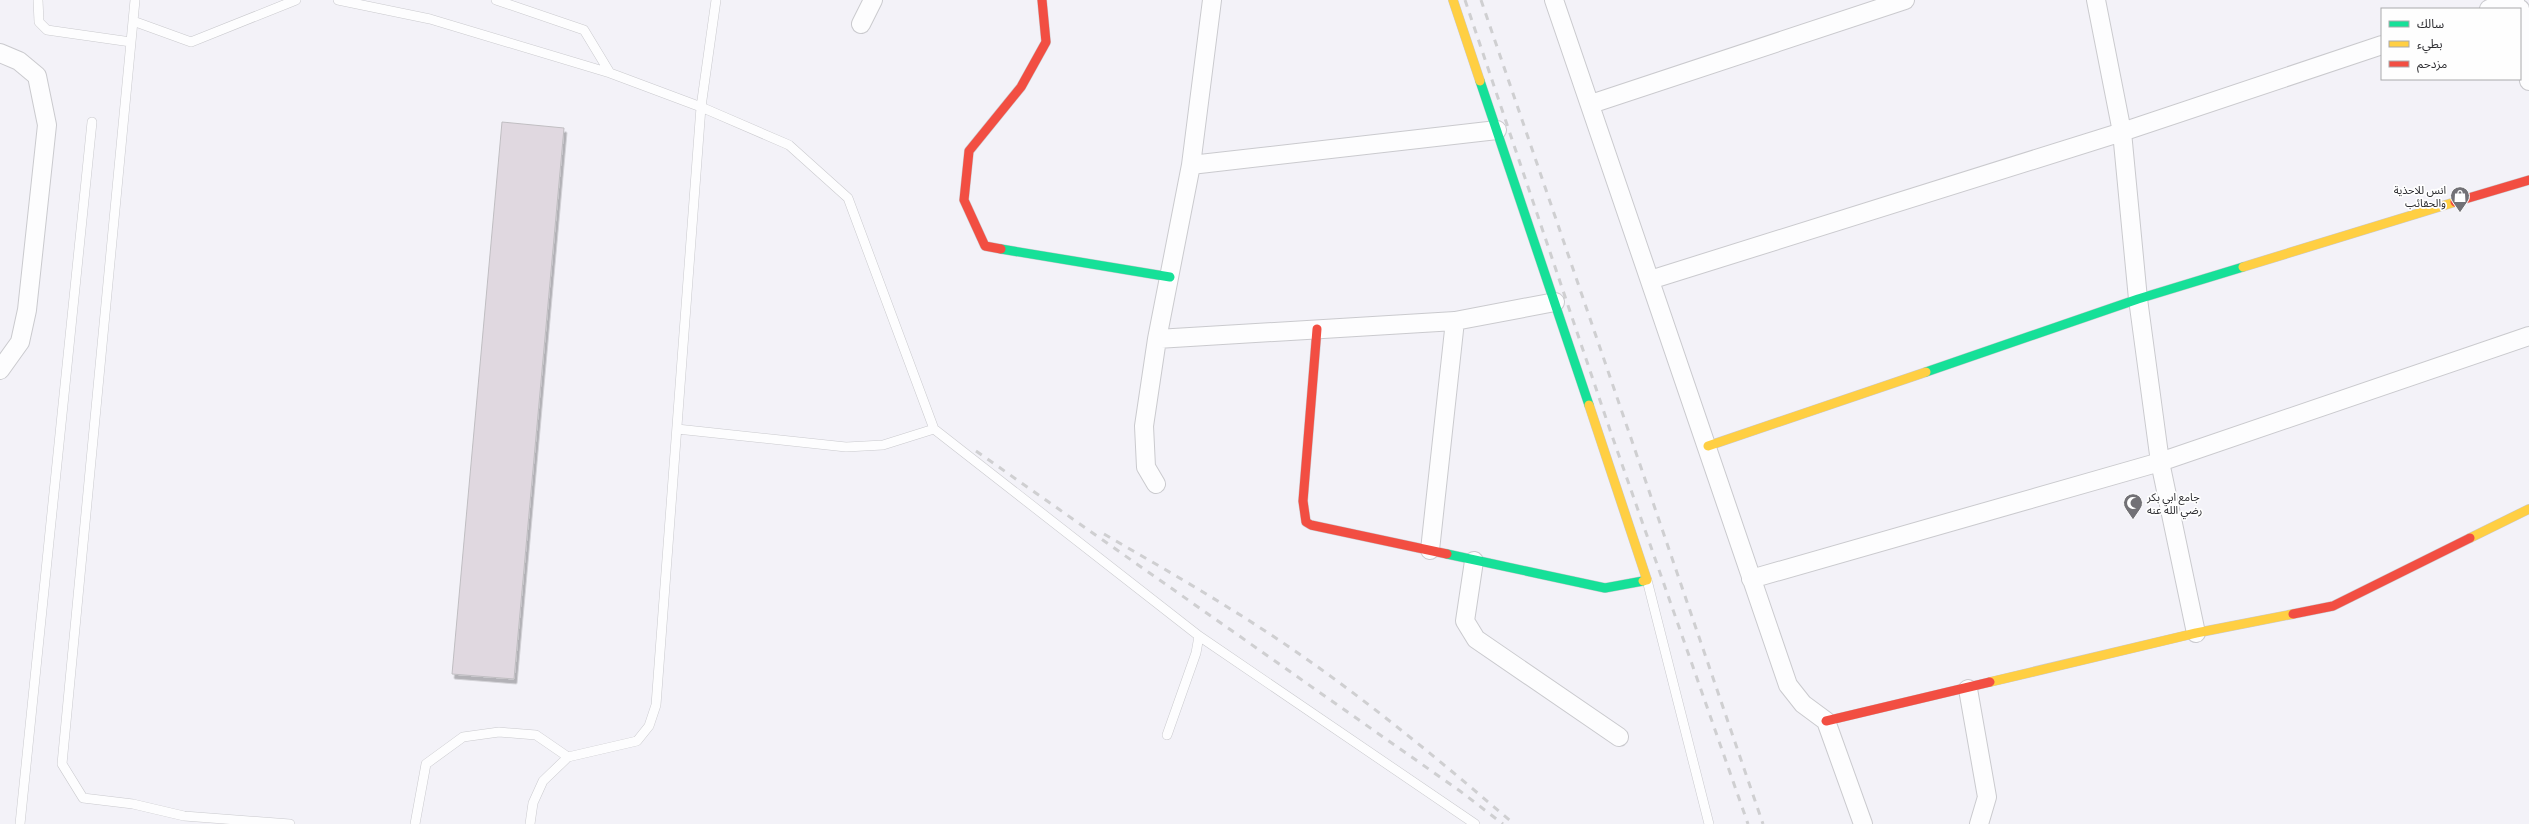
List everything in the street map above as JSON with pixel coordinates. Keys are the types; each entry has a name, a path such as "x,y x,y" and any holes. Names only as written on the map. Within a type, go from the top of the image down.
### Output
{"street":[{"path":"861,24 873,0"},
{"path":"1042,0 1046,42 1021,87 969,151 964,200 985,246 1170,277"},
{"path":"1156,484 1146,467 1144,426 1157,339 1170,277 1190,165 1212,0"},
{"path":"1317,329 1304,518 1311,525 1605,588 1647,580 1453,0"},
{"path":"1554,0 1591,104 1708,446 1751,579 1788,684 1803,704 1826,722 1863,824"},
{"path":"1591,104 1905,0"},
{"path":"2096,0 2122,132 2138,299 2160,462 2196,633"},
{"path":"2492,8 2516,0"},
{"path":"2521,17 2529,81"},
{"path":"1650,280 2122,132 2381,45"},
{"path":"0,53 19,61 37,76 47,125 27,310 20,342 0,370"},
{"path":"1190,165 1497,130"},
{"path":"1708,446 2138,299 2529,180"},
{"path":"1157,339 1455,321 1555,302"},
{"path":"1430,550 1455,321"},
{"path":"1751,579 2160,462 2529,336"},
{"path":"1826,722 2196,633 2333,606 2529,509"},
{"path":"1474,561 1466,621 1476,639 1620,737"},
{"path":"1968,689 1987,797 1979,824"}],"lane":[{"path":"38,0 39,22 47,30 131,42"},
{"path":"135,0 62,764 83,798 133,804 183,820 290,824"},
{"path":"133,20 191,42 296,0"},
{"path":"338,0 430,20 610,73 701,107 789,145 848,198 934,429 1200,636 1475,824"},
{"path":"496,0 584,30 610,73"},
{"path":"530,824 533,803 543,781 568,757 637,741 650,726 656,705 701,107 716,0"},
{"path":"20,824 92,122"},
{"path":"677,429 846,448 883,445 934,429"},
{"path":"1647,580 1709,824"},
{"path":"1167,735 1196,653 1200,636"},
{"path":"415,824 426,764 462,738 499,732 536,735 568,757"}],"building":[{"path":"502,122 564,128 514,679 452,674"}],"railway":[{"path":"1465,0 1610,430 1748,824"},
{"path":"1481,0 1763,824"},
{"path":"976,451 1460,791 1503,824"},
{"path":"1104,534 1225,605 1324,671 1407,735 1514,824"}],"traffic: fast":[{"path":"1480,81 1589,405"},
{"path":"1001,249 1170,277"},
{"path":"1926,372 2138,299 2243,267"},
{"path":"1447,554 1605,588 1643,581"}],"traffic: slow":[{"path":"1453,0 1480,81"},
{"path":"2243,267 2455,202"},
{"path":"1708,446 1926,372"},
{"path":"1589,405 1647,580 1643,581"},
{"path":"2470,538 2529,509"},
{"path":"1990,682 2196,633 2293,614"}],"traffic: jam":[{"path":"1001,249 985,246 964,200 969,151 1021,87 1046,42 1042,0"},
{"path":"2455,202 2529,180"},
{"path":"1317,329 1303,501 1306,522 1311,525 1447,554"},
{"path":"2293,614 2333,606 2470,538"},
{"path":"1826,721 1990,682"}],"place":[{"name":"انس للاحذية والحقائب","path":"2460,213"},
{"name":"جامع ابي بكر رضي الله عنه","path":"2133,520"}]}
